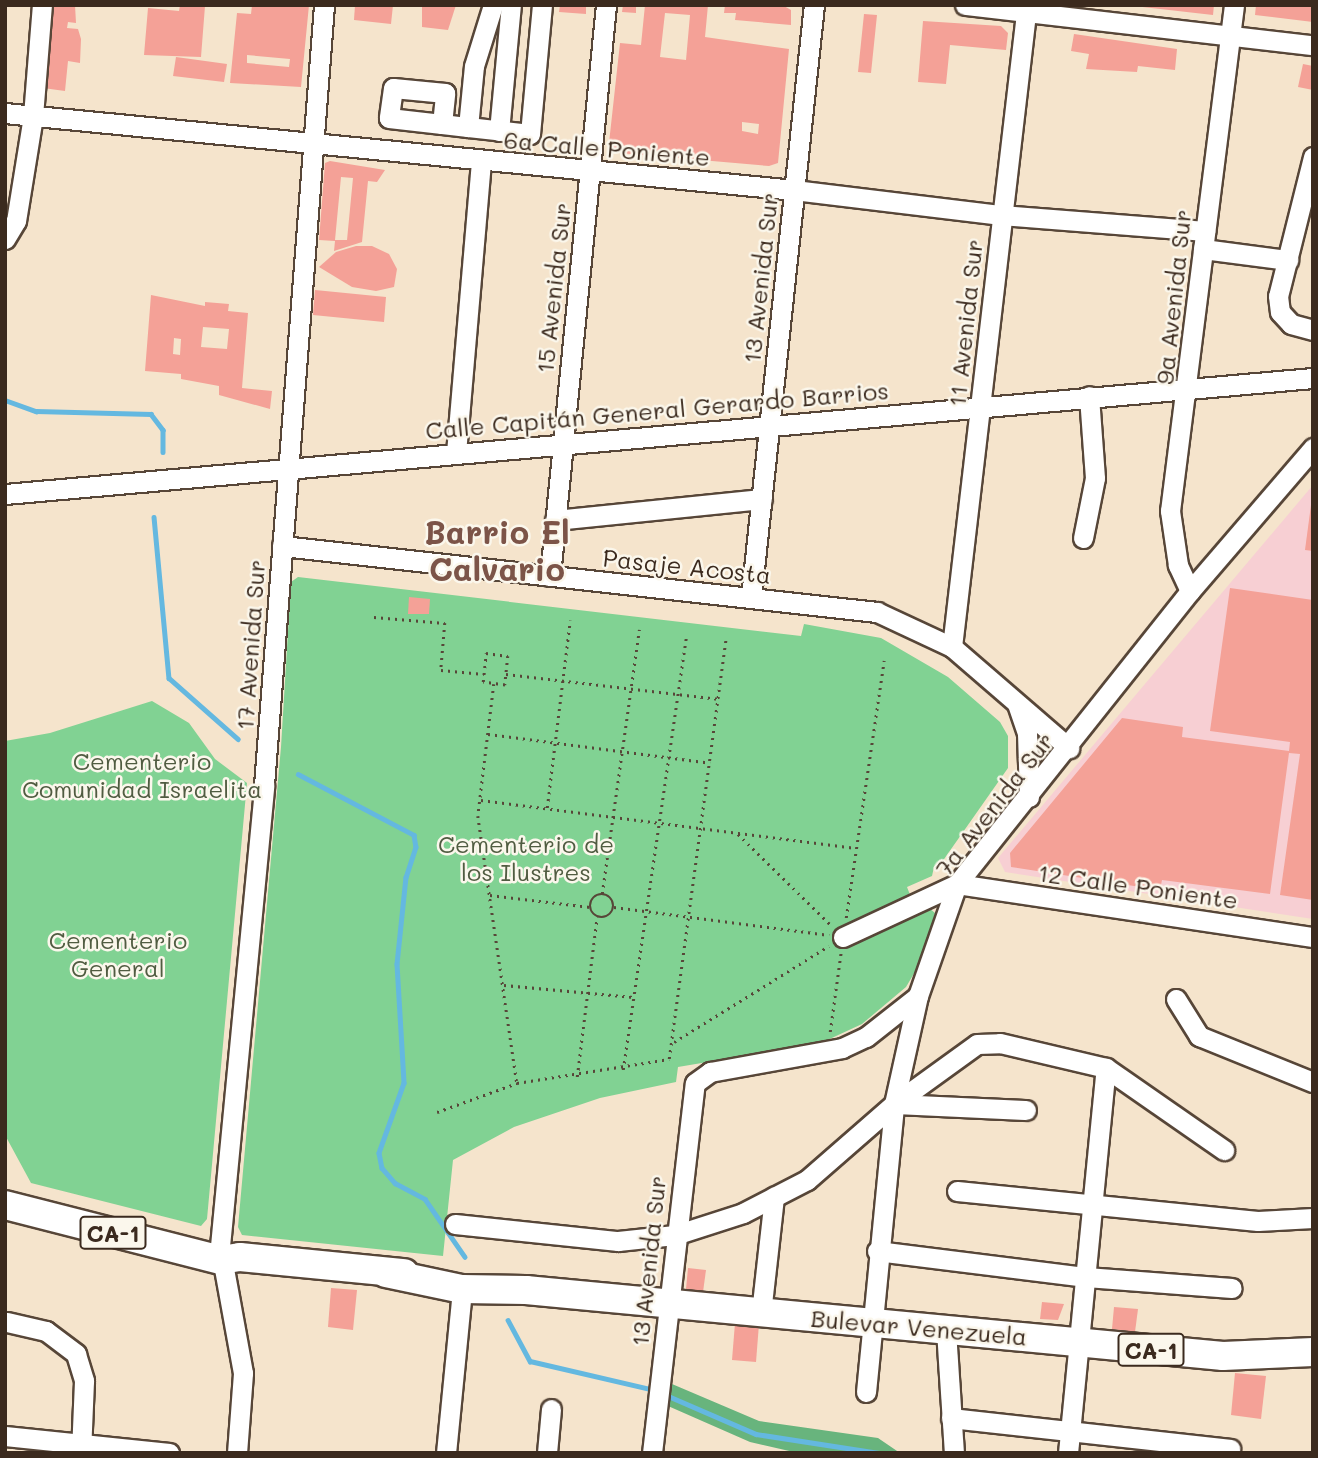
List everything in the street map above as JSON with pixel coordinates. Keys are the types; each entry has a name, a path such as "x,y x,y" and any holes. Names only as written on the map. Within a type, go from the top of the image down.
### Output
{"highway":[{"name":"Bulevar Venezuela","path":"5,1192 227,1255"},
{"name":"Bulevar Venezuela","path":"5,1205 227,1255 386,1273 499,1281 526,1290"},
{"name":"Bulevar Venezuela","path":"386,1273 462,1289 526,1290 1223,1356 1313,1352"}],"street":[{"path":"5,239 16,221 33,116 42,5"},
{"name":"17 Avenida Sur","path":"237,1453 243,1373 227,1255 324,5"},
{"path":"468,127 474,66 494,5"},
{"path":"499,131 511,5"},
{"path":"442,124 530,134 542,5"},
{"name":"15 Avenida Sur","path":"550,576 606,5"},
{"name":"13 Avenida Sur","path":"751,597 814,5"},
{"path":"965,5 1027,8 1313,46"},
{"name":"9a Avenida Sur","path":"1190,591 1178,565 1170,511 1188,388 1234,5"},
{"name":"11 Avenida Sur","path":"952,647 1027,8"},
{"name":"6a Calle Poniente","path":"5,113 794,190 1204,240 1287,260"},
{"path":"1313,157 1278,296 1280,312 1291,324 1313,330"},
{"path":"456,453 481,161"},
{"name":"Calle Capitán General Gerardo Barrios","path":"5,494 289,465 562,446 1089,396 1313,378"},
{"path":"1083,538 1095,478 1089,396"},
{"name":"7a Avenida Sur","path":"866,1392 877,1251 894,1104 918,996 957,884 1069,748 1190,591 1313,448"},
{"path":"555,520 762,499"},
{"name":"Pasaje Acosta","path":"282,546 877,612 952,647 1069,748"},
{"path":"1017,703 1027,733 1029,797"},
{"path":"843,937 957,884"},
{"name":"12 Calle Poniente","path":"957,884 1313,937"},
{"name":"13 Avenida Sur","path":"652,1453 692,1094 699,1078 842,1048 875,1031 918,996"},
{"path":"1176,999 1199,1036 1313,1082"},
{"path":"455,1224 618,1241 675,1235 743,1213 807,1180 894,1104 977,1044 1000,1043 1106,1068 1224,1150"},
{"path":"1069,1443 1106,1068"},
{"path":"894,1104 1026,1110"},
{"path":"957,1191 1287,1223 1313,1218"},
{"path":"761,1312 774,1197"},
{"path":"877,1251 1086,1277 1232,1288"},
{"path":"446,1453 462,1289"},
{"path":"7,1322 46,1331 76,1354 84,1381 81,1448"},
{"path":"947,1330 954,1453"},
{"path":"547,1453 551,1409"},
{"path":"951,1418 1069,1443 1230,1449"},
{"path":"5,1436 81,1448 169,1453"}],"path":[{"path":"374,617 445,624 441,670 484,674"},
{"path":"547,808 570,620"},
{"path":"602,894 639,630"},
{"path":"623,1070 686,637"},
{"path":"437,1112 517,1083 577,1077 667,1062 672,1042 726,640"},
{"path":"486,653 508,656 506,674 505,685 483,682 486,653"},
{"path":"830,1032 884,661"},
{"path":"506,674 718,699"},
{"path":"494,684 480,800 490,895 517,1083"},
{"path":"488,734 710,763"},
{"path":"480,800 856,848"},
{"path":"737,833 843,937"},
{"path":"590,907 592,899 602,894 609,897 614,907"},
{"path":"490,895 590,907 597,917 577,1077"},
{"path":"614,907 843,937"},
{"path":"597,917 607,916 614,907"},
{"path":"672,1042 843,937"},
{"path":"503,985 634,997"}],"shaded area":[{"path":"1313,485 1313,919 1005,872 998,858"}],"green space":[{"name":"Cementerio de los Ilustres","path":"298,577 801,636 804,624 881,638 948,677 1000,722 1008,736 1008,768 942,862 934,867 932,876 907,887 916,910 929,908 935,913 922,960 906,987 862,1024 821,1043 678,1067 676,1082 600,1098 514,1127 453,1160 443,1256 242,1235 238,1227 281,747 291,582"},
{"name":"Cementerio General","path":"152,701 189,723 215,759 247,783 207,1219 201,1226 31,1183 5,1135 5,741 50,733"},
{"path":"672,1384 759,1421 878,1438 900,1453 798,1453 750,1442 668,1406"}],"building":[{"path":"52,5 75,5 76,23 68,22 67,28 78,29 81,39 80,63 68,61 65,91 43,88"},
{"path":"180,5 205,6 201,57 144,55 148,8 179,11"},
{"path":"252,5 309,5 301,87 230,83 237,13 251,14","holes":["247,55 290,59 289,67 247,63"]},
{"path":"355,5 393,5 391,24 354,20"},
{"path":"422,5 456,5 448,30 422,27"},
{"path":"560,5 586,5 586,14 559,12"},
{"path":"623,5 636,5 636,13 622,12"},
{"path":"645,5 708,5 705,37 789,49 778,163 769,166 608,152 620,43 641,45","holes":["665,13 690,15 686,60 660,57","742,122 759,124 758,134 742,131"]},
{"path":"725,5 784,6 791,10 791,25 735,20 736,13 724,13"},
{"path":"1125,5 1214,5 1213,15"},
{"path":"1256,5 1313,5 1313,22 1255,15"},
{"path":"864,14 877,15 871,73 858,72"},
{"path":"923,21 1001,26 1008,33 1006,50 950,45 946,84 918,82"},
{"path":"1074,34 1177,49 1175,70 1138,66 1137,72 1086,69 1089,54 1071,51"},
{"path":"176,57 227,64 224,82 173,76"},
{"path":"1303,64 1313,66 1313,90 1298,87"},
{"path":"330,161 385,170 377,182 368,181 362,242 334,251 335,241 319,240 325,163","holes":["341,177 353,178 347,240 335,240"]},
{"path":"356,246 372,246 389,254 397,269 394,287 376,291 352,287 319,267 336,252"},
{"path":"315,290 386,297 384,322 313,315"},
{"path":"151,295 205,306 205,302 229,304 228,311 248,313 242,388 272,391 270,409 219,395 219,386 181,379 181,374 145,371","holes":["203,327 229,329 227,349 201,347","174,338 181,339 180,355 173,354"]},
{"path":"1313,505 1313,551 1305,550"},
{"path":"1230,588 1313,600 1313,900 1280,895 1300,754 1289,753 1270,894 1162,880 1160,890 1011,867 1010,853 1122,718 1183,727 1182,737 1289,751 1290,742 1210,731"},
{"path":"409,597 430,599 429,614 408,614"},
{"path":"688,1268 706,1270 703,1292 686,1289"},
{"path":"331,1288 357,1290 353,1330 328,1327"},
{"path":"1042,1302 1064,1304 1058,1320 1040,1319"},
{"path":"1114,1307 1138,1309 1135,1332 1112,1329"},
{"path":"735,1323 759,1324 756,1362 732,1360"},
{"path":"1235,1373 1266,1376 1261,1419 1231,1415"}],"waterway":[{"path":"5,400 36,411 151,414 163,430 163,452"},
{"path":"154,517 169,678 238,739"},
{"path":"298,774 414,835 416,847 406,877 397,964 404,1083 379,1153 382,1168 395,1183 425,1199 465,1257"},
{"path":"508,1320 530,1361 655,1390"},
{"path":"666,1395 756,1434 879,1453"}],"district":[{"name":"Barrio El Calvario","path":"497,550"}],"park label":[{"name":"Cementerio Comunidad Israelita","path":"142,775"}]}
